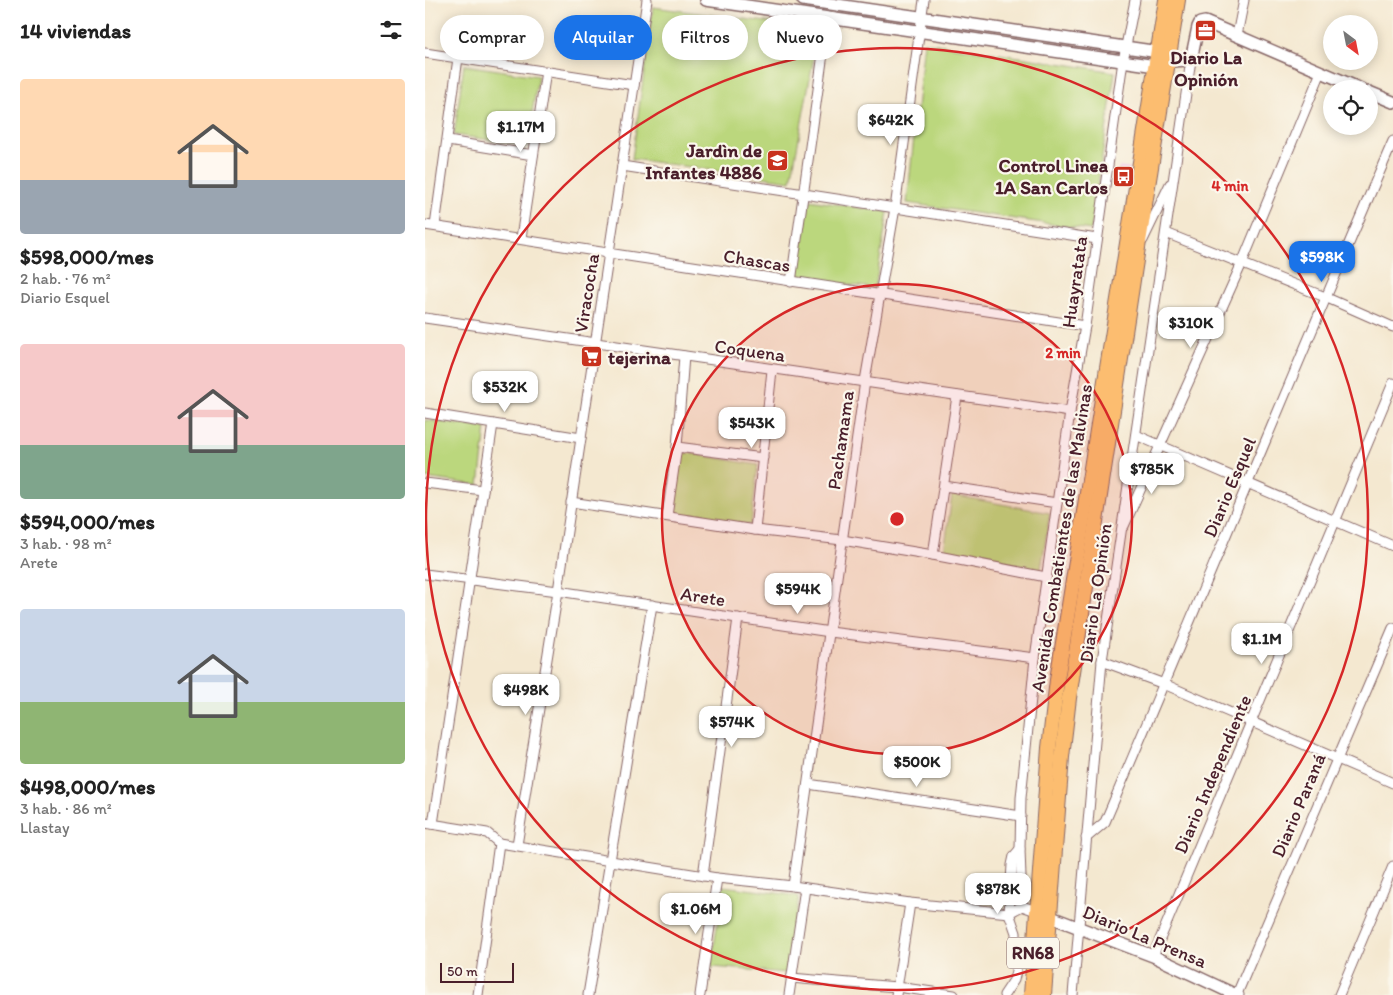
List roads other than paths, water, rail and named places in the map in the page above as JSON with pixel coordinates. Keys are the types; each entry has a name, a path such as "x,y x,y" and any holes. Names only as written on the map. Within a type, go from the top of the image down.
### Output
{"main road":[{"name":"Avenida Combatientes de las Malvinas","path":"1044,995 1062,757 1069,698 1137,254 1161,59 1166,0"},
{"name":"Avenida Combatientes de las Malvinas","path":"1031,995 1049,748 1057,680 1161,59 1178,0"}],"street":[{"name":"Viracocha","path":"517,846 558,590 594,341 647,0"},
{"path":"706,0 808,15"},
{"path":"803,0 1126,47 1161,59"},
{"name":"Pachamama","path":"793,886 865,381 895,208 918,32 924,0"},
{"name":"Huayratata","path":"1020,849 1021,798 1035,658 1123,61 1135,0"},
{"path":"1244,0 1237,35 1340,80"},
{"path":"842,20 1123,61 1191,60"},
{"name":"Diario La Opinión","path":"1073,995 1102,661 1191,60 1198,27 1202,22 1237,35"},
{"path":"425,53 440,55"},
{"path":"435,226 458,60"},
{"path":"472,60 634,85"},
{"path":"791,282 823,60"},
{"path":"521,238 546,71"},
{"path":"1120,535 1162,446 1242,263 1321,72"},
{"path":"1378,96 1393,102"},
{"path":"448,141 533,155"},
{"name":"Diario Esquel","path":"1086,838 1105,822 1249,484 1325,297 1393,141"},
{"path":"622,166 1097,239"},
{"path":"1137,254 1173,177"},
{"name":"Chascas","path":"425,225 521,238 791,282 1085,326"},
{"path":"1166,233 1325,297 1393,327"},
{"name":"Coquena","path":"425,318 594,341 772,370 865,381 1070,412"},
{"path":"667,516 677,446 685,356"},
{"path":"755,530 772,370"},
{"name":"Diario Independiente","path":"1153,956 1393,383"},
{"path":"933,555 957,396"},
{"path":"425,413 581,438"},
{"path":"493,424 470,580 429,824 487,833 499,843 703,876 793,886 910,903 1009,913 1022,906 1036,911"},
{"path":"1136,435 1393,546"},
{"path":"677,446 763,458"},
{"path":"425,483 483,490"},
{"path":"944,486 1057,503"},
{"path":"571,502 755,530 842,540 1046,577"},
{"name":"Arete","path":"425,574 558,590 830,632 1035,658"},
{"path":"588,995 652,605"},
{"path":"703,876 738,618"},
{"name":"Diario Paraná","path":"1237,995 1393,628"},
{"path":"1102,661 1164,684 1393,783"},
{"path":"809,784 1021,816"},
{"path":"478,995 499,843"},
{"path":"1020,849 1022,906"},
{"path":"1004,995 1012,984 1016,972 1017,933 1009,913 1012,865 1020,849"},
{"path":"1339,995 1393,866"},
{"path":"699,995 717,878"},
{"path":"789,995 805,888"},
{"path":"897,991 910,903"},
{"name":"Diario La Prensa","path":"1036,911 1153,956 1237,995"},
{"path":"791,978 897,991 954,995"}],"place":[{"name":"Diario La Opinión","path":"1206,31"},
{"name":"Jardìn de Infantes 4886","path":"778,161"},
{"name":"Control Linea 1A San Carlos","path":"1124,176"},
{"name":"tejerina","path":"592,357"}]}
